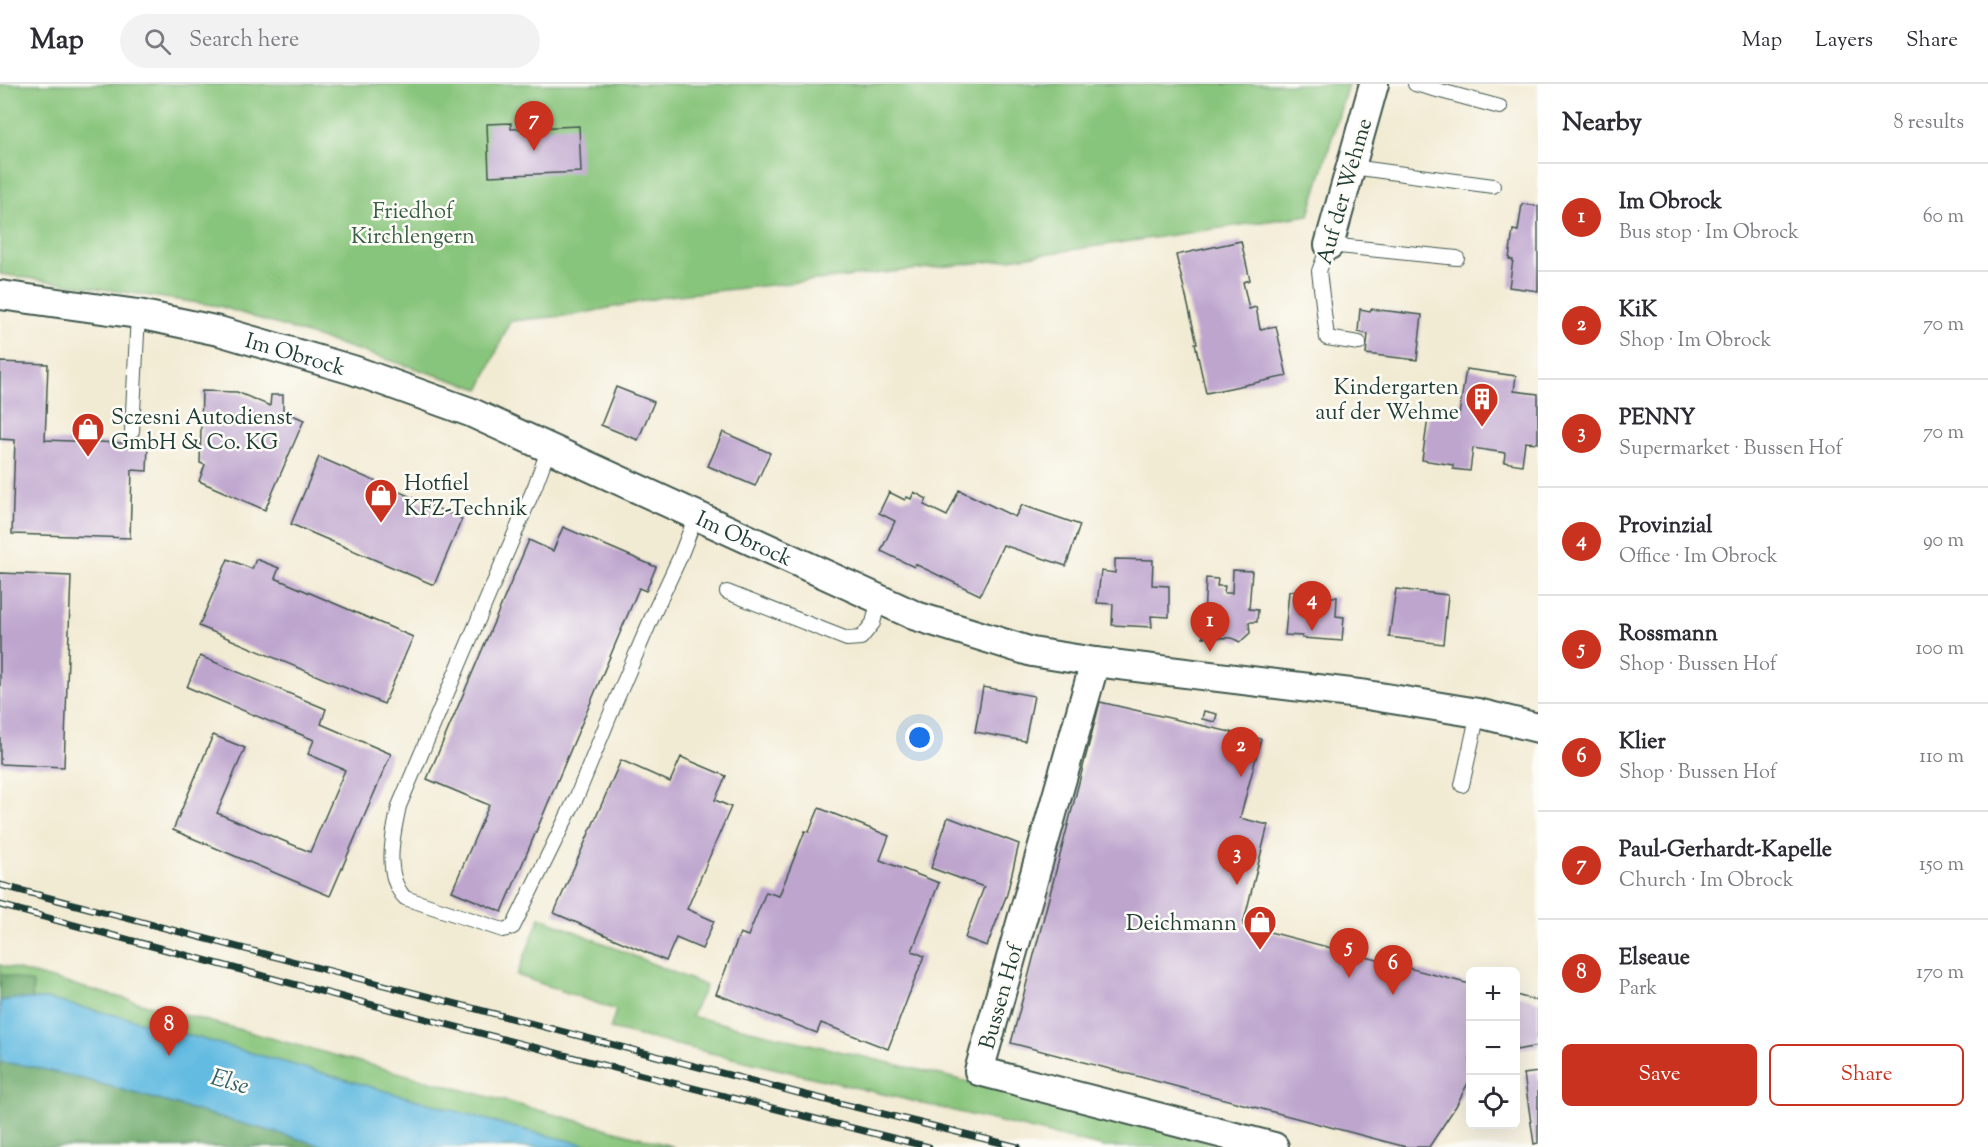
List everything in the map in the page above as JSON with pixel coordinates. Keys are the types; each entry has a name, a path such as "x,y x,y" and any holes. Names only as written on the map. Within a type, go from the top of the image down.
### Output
{"street":[{"name":"Auf der Wehme","path":"1329,245 1374,84"},
{"name":"Im Obrock","path":"0,296 138,314 219,331 353,370 470,412 916,616 1021,649 1095,662 1344,692 1478,713 1538,728"},
{"name":"Bussen Hof","path":"1095,662 979,1071 1274,1147"}],"lane":[{"path":"1415,84 1500,107"},
{"path":"1352,167 1493,186"},
{"path":"1329,245 1457,258"},
{"name":"Auf der Wehme","path":"1329,245 1319,271 1327,338 1359,343"},
{"path":"132,431 138,314"},
{"path":"549,448 531,496 399,806 393,831 392,867 393,878 405,898 503,930 513,927 577,796 696,516"},
{"path":"728,592 847,639 861,638 873,622 879,599"},
{"path":"1462,785 1478,713"}],"green space":[{"name":"Friedhof Kirchlengern","path":"0,84 1348,84 1309,215 995,261 668,296 574,315 510,321 480,389 219,306 0,274"},
{"path":"540,917 706,986 691,1016 945,1076 1227,1147 1105,1147 610,1029 616,1010 517,975"},
{"path":"0,965 675,1147 0,1147"},
{"path":"0,974 33,983 29,1066 327,1147 0,1147"}],"water":[{"name":"Else","path":"46,999 132,1019 509,1126 595,1147 327,1147 80,1078 0,1062 0,1001"}],"building":[{"path":"511,123 511,129 579,126 581,172 489,176 487,124"},
{"path":"1522,204 1538,206 1538,291 1509,287 1513,260 1509,259 1513,230 1518,231"},
{"path":"1241,241 1250,280 1243,282 1249,309 1256,307 1260,329 1276,326 1287,376 1206,393 1195,343 1197,343 1176,255"},
{"path":"1360,309 1422,315 1417,360 1366,354 1368,334 1358,332"},
{"path":"0,362 48,364 45,440 148,444 147,471 132,470 130,538 12,534 15,440 0,439"},
{"name":"Kindergarten auf der Wehme","path":"1466,369 1516,376 1514,391 1538,394 1538,443 1525,442 1522,465 1504,462 1505,453 1473,448 1470,471 1453,469 1453,465 1422,460 1429,411 1459,415"},
{"path":"616,387 654,402 638,440 601,425"},
{"path":"202,391 237,392 270,406 271,395 283,395 283,411 304,420 265,510 199,481 205,465 200,463"},
{"path":"723,432 770,453 755,486 708,466"},
{"path":"319,457 462,519 434,585 291,524"},
{"path":"959,490 1015,517 1022,505 1080,525 1066,566 1003,545 980,595 915,564 914,567 881,551 895,521 879,513 889,492 905,500 907,497 911,499 914,492 927,499 924,505 947,516"},
{"path":"563,527 656,567 646,591 639,588 502,912 452,891 489,805 427,779 529,540 553,551"},
{"path":"228,559 252,569 256,559 279,568 275,578 413,637 384,704 199,626"},
{"path":"1115,559 1153,560 1152,585 1169,586 1169,617 1151,616 1152,627 1112,625 1113,604 1097,603 1101,571 1115,573"},
{"path":"1233,570 1252,571 1249,609 1258,610 1257,622 1249,622 1250,633 1240,642 1232,638 1203,637 1206,578 1218,579 1217,586 1225,586 1224,593 1232,593"},
{"path":"0,573 71,576 64,767 0,764"},
{"path":"1396,589 1448,595 1443,644 1389,637"},
{"path":"1289,591 1337,597 1336,616 1344,617 1342,641 1285,635"},
{"path":"200,656 326,709 321,724 391,754 330,896 173,830 213,735 245,748 217,813 310,852 345,770 308,754 314,740 187,687"},
{"path":"983,687 1034,696 1025,741 975,732"},
{"path":"1100,702 1261,739 1240,818 1268,825 1243,925 1466,983 1466,1087 1429,1147 1406,1147 1011,1043"},
{"path":"1204,711 1217,714 1215,722 1202,719"},
{"path":"681,757 726,776 715,800 731,807 687,909 714,921 702,949 676,938 666,961 554,913 621,760 670,782"},
{"path":"819,808 889,836 880,860 939,883 912,951 924,956 888,1049 821,1023 817,1033 716,994 740,933 748,936 766,892 779,896 805,831 809,832"},
{"path":"948,817 1019,844 1007,894 987,946 965,938 984,887 931,868"},
{"path":"1520,996 1538,1001 1538,1046 1520,1049"},
{"path":"1538,1072 1538,1143 1534,1144 1524,1074"}],"railway":[{"path":"0,885 806,1095 1018,1147"},
{"path":"0,905 464,1029 929,1147"}],"place":[{"name":"Paul-Gerhardt-Kapelle","path":"534,151"},
{"name":"Kindergarten auf der Wehme","path":"1482,428"},
{"name":"Sczesni Autodienst GmbH & Co. KG","path":"88,458"},
{"name":"Hotfiel KFZ-Technik","path":"381,524"},
{"name":"Provinzial","path":"1312,631"},
{"name":"Im Obrock","path":"1210,652"},
{"name":"KiK","path":"1241,777"},
{"name":"PENNY","path":"1237,885"},
{"name":"Deichmann","path":"1260,951"},
{"name":"Rossmann","path":"1349,978"},
{"name":"Klier","path":"1393,995"},
{"name":"Elseaue","path":"169,1056"}]}
